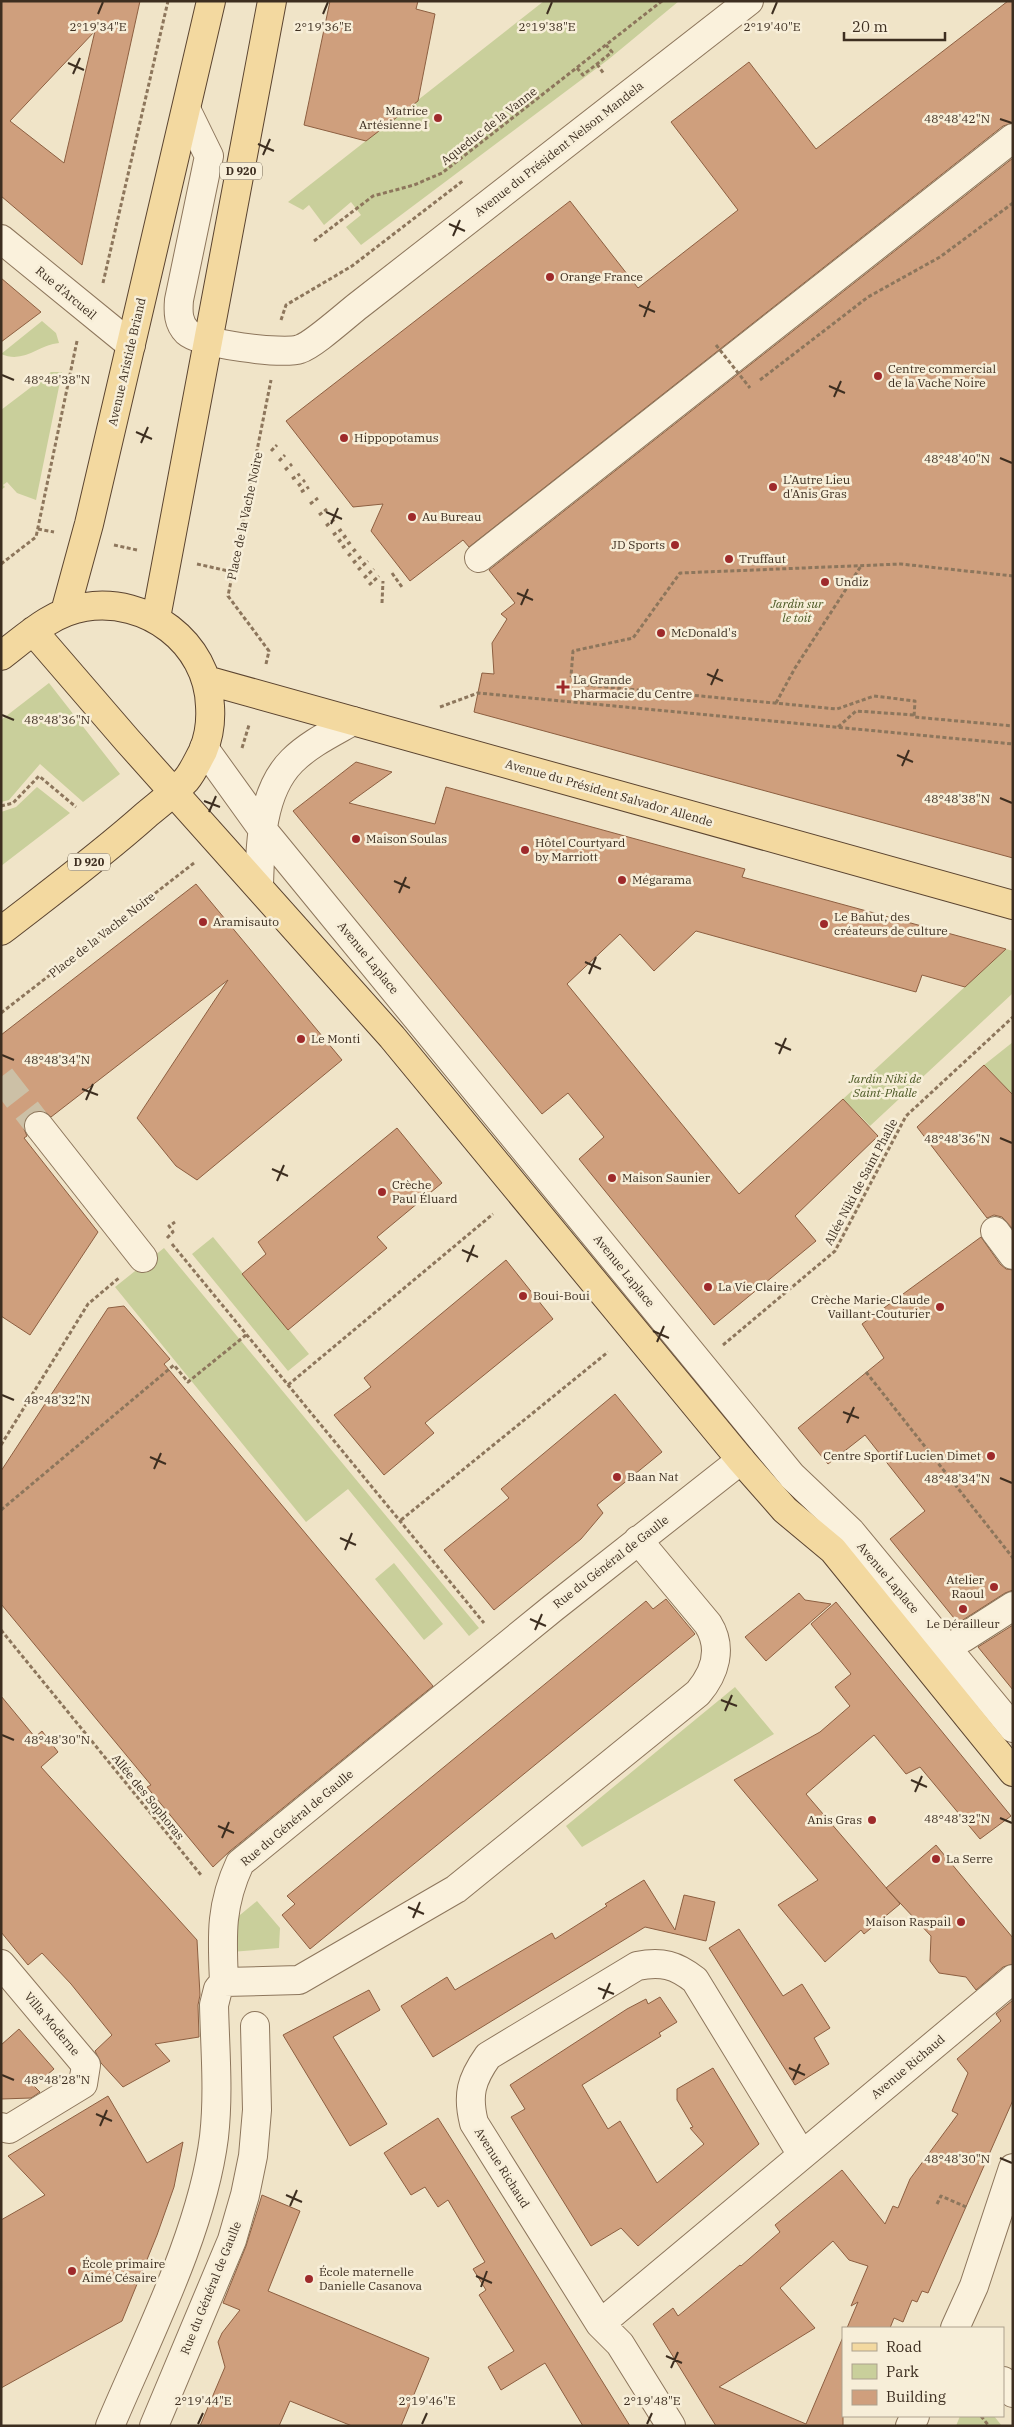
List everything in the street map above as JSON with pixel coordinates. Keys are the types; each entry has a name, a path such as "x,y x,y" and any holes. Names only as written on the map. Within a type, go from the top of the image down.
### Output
{"main road":[{"name":"Avenue Aristide Briand","path":"65,612 89,524 187,112 211,1"},
{"name":"D 920","path":"156,618 272,1"},
{"name":"D 920","path":"1,656 33,631 65,612 84,607 120,606 138,610 156,618 174,631 188,646 206,680 210,715 204,748 187,779 128,832 1,931"},
{"path":"33,631 127,740 174,791"},
{"name":"Avenue du Président Salvador Allende","path":"206,680 1013,906"},
{"name":"Avenue Laplace","path":"174,791 392,1037 785,1510 833,1550 1013,1772"}],"street":[{"name":"Avenue du Président Nelson Mandela","path":"207,340 276,352 302,348 749,1"},
{"path":"187,112 208,156 179,300 178,315 186,332 207,340"},
{"path":"479,558 1013,138"},
{"name":"Rue d'Arcueil","path":"1,239 131,345"},
{"path":"259,886 263,830 277,782 291,762 324,737 353,721"},
{"name":"Avenue Laplace","path":"204,748 263,830 792,1476 851,1532 1013,1728"},
{"path":"39,1126 143,1258"},
{"path":"995,1231 1013,1254"},
{"name":"Rue du Général de Gaulle","path":"110,2426 174,2274 199,2203 207,2172 214,2128 216,2075 214,2005 218,1989 224,1982 221,1931 225,1905 240,1863 638,1540 742,1460"},
{"path":"224,1982 299,1980 456,1889 698,1693 711,1673 715,1660 716,1639 708,1624 638,1540"},
{"path":"963,1638 1013,1606"},
{"name":"Avenue Richaud","path":"802,2155 695,1980 680,1968 654,1962 637,1966 488,2056 477,2072 469,2102 474,2123 600,2324 1013,1980"},
{"name":"Villa Moderne","path":"1,1964 86,2065 83,2084 9,2129 1,2127"},
{"name":"Rue du Général de Gaulle","path":"154,2426 232,2240 248,2186 257,2110 255,2026"},
{"path":"955,2327 974,2286 1013,2168"},
{"path":"600,2324 620,2344 671,2426"},
{"path":"1004,2382 1013,2393"}],"path":[{"name":"Aqueduc de la Vanne","path":"314,241 373,196 414,184 442,173 662,1"},
{"path":"577,68 583,75 597,64 612,52 606,45"},
{"path":"742,394 868,297 940,257 1013,203"},
{"path":"281,320 286,305 352,266"},
{"path":"1,564 36,537 77,337"},
{"path":"716,345 750,388"},
{"name":"Place de la Vache Noire","path":"264,668 269,651 228,596 268,405 276,352"},
{"path":"271,451 277,446"},
{"path":"278,461 285,455"},
{"path":"285,470 292,464"},
{"path":"292,480 300,474"},
{"path":"298,486 305,480"},
{"path":"302,492 309,487"},
{"path":"310,504 318,498"},
{"path":"318,515 327,509"},
{"path":"326,526 335,519"},
{"path":"38,529 55,532"},
{"path":"333,535 342,529"},
{"path":"338,542 347,535"},
{"path":"342,548 352,541"},
{"path":"115,545 139,551"},
{"path":"348,556 358,548"},
{"path":"353,563 363,555"},
{"path":"358,570 368,561"},
{"path":"199,564 233,572"},
{"path":"914,714 915,701 874,696 837,709 585,685 582,677 571,676 573,651 634,638 680,573 901,564 1013,576"},
{"path":"776,703 795,668 862,565"},
{"path":"364,578 374,569"},
{"path":"392,573 402,587"},
{"path":"369,585 379,576"},
{"path":"382,602 384,581"},
{"path":"440,707 478,693 1013,744"},
{"path":"838,728 856,712 914,714 914,717 1013,726"},
{"path":"1,806 13,803 39,776 76,808"},
{"name":"Place de la Vache Noire","path":"1,1013 195,862"},
{"name":"Allée Niki de Saint Phalle","path":"718,1349 835,1251 906,1116 1013,1017"},
{"path":"288,1385 493,1214"},
{"path":"1,1445 88,1304 167,1238 173,1232 169,1226 175,1222"},
{"path":"167,1238 246,1336 401,1520 504,1648"},
{"path":"1,1510 174,1365 188,1382 246,1336"},
{"path":"401,1520 608,1352"},
{"path":"866,1372 1013,1558"},
{"name":"Allée des Sophoras","path":"1,1630 225,1905"},
{"path":"937,2204 941,2196 966,2207"}],"green space":[{"path":"544,1 679,1 609,59 361,245 346,227 361,215 351,202 324,225 309,205 303,210 288,202"},
{"path":"42,321 56,333 59,343 51,344 17,357 1,354"},
{"path":"51,372 62,372 36,500 17,493 7,482 1,490 1,410"},
{"path":"49,683 120,774 83,802 40,764 9,800 1,802 1,720"},
{"path":"37,787 70,813 1,866 1,812 16,807"},
{"name":"Jardin Niki de Saint-Phalle","path":"1006,949 1013,951 1013,993 870,1126 843,1099"},
{"path":"1013,1042 1013,1095 984,1065"},
{"path":"213,1237 309,1354 288,1371 192,1254"},
{"path":"164,1248 479,1628 469,1636 348,1489 306,1522 115,1287"},
{"path":"394,1563 443,1624 424,1640 375,1579"},
{"path":"735,1687 774,1734 582,1847 566,1826"},
{"path":"257,1901 280,1928 279,1948 231,1952 229,1924"},
{"path":"960,2417 995,2417 1002,2426 956,2426"}],"building":[{"path":"1,1 140,1 82,265 1,196","holes":["95,31 64,163 10,121"]},
{"path":"330,1 418,1 416,9 435,14 418,101 366,141 304,125"},
{"name":"Orange France","path":"1008,1 1013,1 1013,123 1003,126 469,547 463,540 410,581 371,531 383,504 353,507 286,421 570,201 638,288 738,210 671,122 749,62 816,149"},
{"name":"Centre commercial de la Vache Noire","path":"1013,158 1013,858 474,712 482,673 494,674 492,643 507,619 501,614 515,603 489,570"},
{"path":"1,278 41,312 1,342"},
{"path":"356,762 392,772 349,803 435,824 446,787 745,869 742,877 1006,949 965,987 922,975 916,992 696,931 654,971 620,934 567,984 739,1194 843,1099 878,1136 795,1216 816,1241 714,1325 579,1159 604,1137 568,1093 542,1114 293,811"},
{"path":"196,884 342,1060 197,1180 176,1166 137,1118 228,980 51,1117 45,1112 37,1111 29,1114 24,1121 24,1129 27,1136 24,1138 98,1232 30,1335 1,1316 1,1035"},
{"path":"984,1065 1013,1095 1013,1229 1002,1217 994,1215 987,1218 917,1127"},
{"path":"397,1128 442,1183 377,1237 387,1248 288,1330 242,1274 266,1254 258,1242"},
{"path":"981,1237 1000,1264 1006,1269 1013,1270 1013,1590 1005,1593 958,1623 890,1539 925,1511 865,1435 828,1464 798,1428 884,1358 862,1324"},
{"path":"506,1260 553,1319 425,1423 434,1433 384,1475 334,1415 371,1387 364,1378"},
{"path":"124,1306 170,1359 164,1364 433,1686 230,1851 213,1867 147,1787 151,1785 1,1604 1,1471 108,1308"},
{"path":"615,1394 662,1452 597,1505 603,1513 581,1539 494,1610 444,1550 509,1498 501,1489"},
{"path":"799,1593 805,1600 831,1604 766,1661 745,1637"},
{"path":"666,1599 695,1634 310,1949 282,1915 295,1904 287,1896 646,1601 653,1609"},
{"path":"836,1602 1011,1816 980,1839 920,1767 906,1774 874,1735 806,1794 900,1904 864,1934 861,1930 825,1962 778,1905 818,1880 734,1780 820,1732 850,1706 835,1687 851,1674 811,1624"},
{"path":"1013,1625 1013,1690 978,1647"},
{"path":"1,1696 35,1737 42,1731 58,1752 41,1767 197,1940 200,1995 198,2005 199,2037 155,2044 170,2061 123,2087 101,2063 95,2051 112,2035 71,1984 42,1953 28,1965 1,1932"},
{"name":"Maison Raspail","path":"936,1845 1013,1938 1013,1964 1003,1967 976,1990 966,1977 939,1973 930,1961 931,1936 886,1888"},
{"path":"644,1880 675,1930 684,1895 715,1902 706,1941 645,1927 433,2057 401,2006 447,1977 455,1990 552,1933 555,1939 607,1906 605,1904"},
{"path":"739,1929 783,1996 802,1984 830,2028 814,2038 829,2064 795,2085 709,1948"},
{"path":"369,1990 380,2010 333,2037 387,2124 350,2146 283,2035"},
{"path":"660,1997 677,2022 659,2033 661,2036 582,2085 608,2129 620,2121 657,2183 704,2144 690,2128 693,2127 677,2100 677,2089 713,2068 759,2144 638,2246 621,2228 591,2246 511,2117 525,2109 510,2085 627,2009 646,1999 648,2004"},
{"path":"1013,2000 1013,2100 928,2293 922,2291 917,2302 912,2300 903,2322 894,2318 890,2327 847,2327 858,2302 851,2306 868,2266 849,2260 833,2241 780,2288 815,2328 719,2387 806,2424 842,2339 843,2426 716,2426 653,2324 673,2308 678,2316 741,2266 780,2232 775,2225 842,2170 885,2224 893,2206 898,2208 910,2179 958,2114 952,2111 968,2073 957,2059 1001,2021 996,2014"},
{"path":"19,2029 54,2069 34,2086 40,2092 31,2098 1,2099 1,2045"},
{"name":"École primaire Aimé Césaire","path":"108,2096 147,2163 183,2142 174,2187 157,2235 122,2321 1,2388 1,2220 45,2195 8,2156"},
{"path":"438,2118 630,2426 583,2426 545,2363 501,2390 488,2367 514,2351 479,2295 486,2290 473,2269 485,2262 448,2200 438,2207 425,2187 411,2195 384,2153"},
{"path":"262,2195 300,2211 268,2291 429,2358 401,2426 352,2426 290,2401 279,2426 200,2426 225,2367 218,2342 222,2333 240,2310 223,2303 246,2246"}],"tunnel":[{"path":"1,1077 39,1126"}],"place":[{"name":"Matrice Artésienne I","path":"438,118"},
{"name":"Orange France","path":"550,277"},
{"name":"Centre commercial de la Vache Noire","path":"878,376"},
{"name":"Hippopotamus","path":"344,438"},
{"name":"L’Autre Lieu d'Anis Gras","path":"773,487"},
{"name":"Au Bureau","path":"412,517"},
{"name":"JD Sports","path":"675,545"},
{"name":"Truffaut","path":"729,559"},
{"name":"Undiz","path":"825,582"},
{"name":"McDonald's","path":"661,633"},
{"name":"La Grande Pharmacie du Centre","path":"563,687"},
{"name":"Maison Soulas","path":"356,839"},
{"name":"Hôtel Courtyard by Marriott","path":"525,850"},
{"name":"Mégarama","path":"622,880"},
{"name":"Aramisauto","path":"203,922"},
{"name":"Le Bahut, des créateurs de culture","path":"824,924"},
{"name":"Le Monti","path":"301,1039"},
{"name":"Maison Saunier","path":"612,1178"},
{"name":"Crèche Paul Éluard","path":"382,1192"},
{"name":"La Vie Claire","path":"708,1287"},
{"name":"Boui-Boui","path":"523,1296"},
{"name":"Crèche Marie-Claude Vaillant-Couturier","path":"940,1307"},
{"name":"Centre Sportif Lucien Dimet","path":"991,1456"},
{"name":"Baan Nat","path":"617,1477"},
{"name":"Atelier Raoul","path":"994,1587"},
{"name":"Le Dérailleur","path":"963,1609"},
{"name":"Anis Gras","path":"872,1820"},
{"name":"La Serre","path":"936,1859"},
{"name":"Maison Raspail","path":"961,1922"},
{"name":"École primaire Aimé Césaire","path":"72,2271"},
{"name":"École maternelle Danielle Casanova","path":"309,2279"}],"park label":[{"name":"Jardin sur le toit","path":"797,611"}]}
